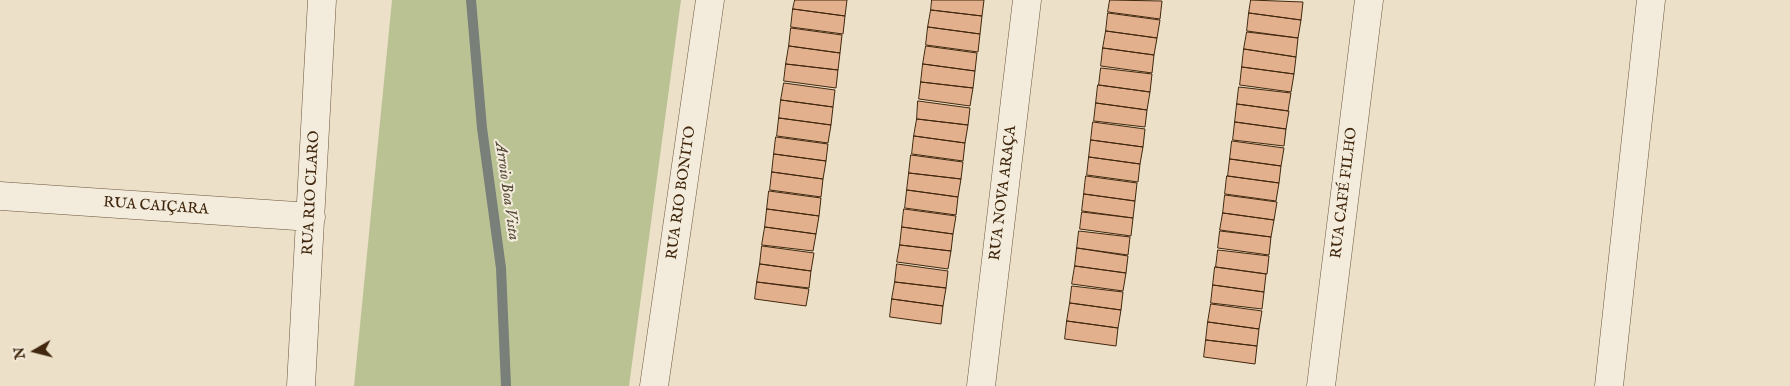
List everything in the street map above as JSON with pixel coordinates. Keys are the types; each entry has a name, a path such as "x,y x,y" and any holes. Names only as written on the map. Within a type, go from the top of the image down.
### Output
{"street":[{"name":"RUA RIO CLARO","path":"301,386 312,217 322,0"},
{"name":"RUA RIO BONITO","path":"654,386 710,0"},
{"name":"RUA NOVA ARAÇA","path":"981,386 1027,0"},
{"name":"RUA CAFÉ FILHO","path":"1321,386 1369,0"},
{"path":"1609,386 1652,0"},
{"name":"RUA CAIÇARA","path":"0,196 312,217"}],"green space":[{"path":"392,0 681,0 629,386 354,386"}],"building":[{"path":"795,0 847,0 845,16 793,9"},
{"path":"932,0 984,0 982,16 931,10"},
{"path":"1110,0 1162,1 1160,19 1108,12"},
{"path":"1251,0 1303,2 1301,20 1249,13"},
{"path":"793,9 845,16 843,34 791,27"},
{"path":"931,10 982,16 980,34 928,27"},
{"path":"1108,13 1160,20 1157,38 1106,31"},
{"path":"1249,13 1301,20 1298,38 1247,31"},
{"path":"928,27 980,34 978,52 926,45"},
{"path":"791,28 842,35 840,53 789,46"},
{"path":"1106,31 1157,38 1154,55 1103,48"},
{"path":"1247,32 1298,38 1296,57 1244,49"},
{"path":"789,46 840,53 838,70 786,64"},
{"path":"926,46 977,53 975,71 923,64"},
{"path":"1103,48 1154,55 1152,73 1101,66"},
{"path":"1244,49 1296,57 1294,74 1242,67"},
{"path":"786,64 838,70 836,88 784,81"},
{"path":"923,64 975,71 973,88 921,82"},
{"path":"1242,67 1294,74 1291,92 1240,85"},
{"path":"1101,68 1152,74 1150,92 1099,85"},
{"path":"921,82 973,88 970,106 919,99"},
{"path":"784,83 835,90 833,107 781,100"},
{"path":"1098,85 1150,92 1147,110 1096,103"},
{"path":"1239,87 1291,93 1288,111 1237,104"},
{"path":"781,100 833,107 831,125 779,118"},
{"path":"918,101 970,108 968,125 917,119"},
{"path":"1096,103 1147,110 1145,127 1094,121"},
{"path":"1237,104 1289,111 1286,129 1235,122"},
{"path":"779,118 831,125 828,143 777,136"},
{"path":"917,119 968,125 965,143 914,136"},
{"path":"1093,122 1145,129 1143,147 1091,140"},
{"path":"1235,122 1286,129 1284,146 1233,140"},
{"path":"914,136 965,143 963,161 912,154"},
{"path":"776,137 828,144 826,161 774,154"},
{"path":"1091,140 1143,147 1140,164 1089,157"},
{"path":"1232,141 1284,148 1281,166 1230,159"},
{"path":"774,154 826,161 823,179 772,172"},
{"path":"911,155 963,162 961,179 909,173"},
{"path":"1089,157 1140,164 1138,182 1087,175"},
{"path":"1230,159 1281,166 1279,183 1228,176"},
{"path":"772,172 823,179 821,197 770,190"},
{"path":"909,173 961,179 958,197 907,190"},
{"path":"1086,176 1137,183 1135,201 1084,194"},
{"path":"1227,176 1279,183 1276,201 1225,194"},
{"path":"907,190 958,197 956,215 905,208"},
{"path":"769,191 821,198 819,216 767,209"},
{"path":"1084,194 1135,201 1133,218 1082,211"},
{"path":"1225,195 1277,202 1274,220 1223,213"},
{"path":"767,209 819,216 816,234 765,227"},
{"path":"904,209 956,216 953,234 902,227"},
{"path":"1082,212 1133,218 1131,236 1080,229"},
{"path":"1223,213 1274,220 1271,237 1220,230"},
{"path":"765,227 816,234 813,251 762,245"},
{"path":"902,227 953,234 951,251 900,245"},
{"path":"1079,231 1130,237 1128,255 1077,248"},
{"path":"1220,231 1271,237 1269,255 1218,248"},
{"path":"900,245 951,251 948,269 897,262"},
{"path":"762,246 814,253 811,271 760,264"},
{"path":"1077,248 1128,256 1126,273 1075,266"},
{"path":"1218,250 1269,256 1267,274 1216,267"},
{"path":"760,264 811,271 809,288 757,282"},
{"path":"897,264 948,271 946,288 895,282"},
{"path":"1075,266 1126,273 1123,291 1072,284"},
{"path":"1215,267 1266,274 1264,292 1213,285"},
{"path":"757,282 809,289 806,306 755,299"},
{"path":"895,282 946,288 943,306 892,299"},
{"path":"1213,285 1264,292 1262,309 1211,303"},
{"path":"1072,286 1123,292 1121,310 1070,303"},
{"path":"892,299 943,306 941,324 890,317"},
{"path":"1070,303 1121,310 1118,328 1067,321"},
{"path":"1211,304 1262,311 1259,329 1208,322"},
{"path":"1067,321 1118,328 1116,346 1065,339"},
{"path":"1208,322 1259,329 1257,346 1206,340"},
{"path":"1206,340 1257,346 1255,364 1204,357"}],"waterway":[{"name":"Arroio Boa Vista","path":"471,0 482,128 501,268 506,386"}]}
